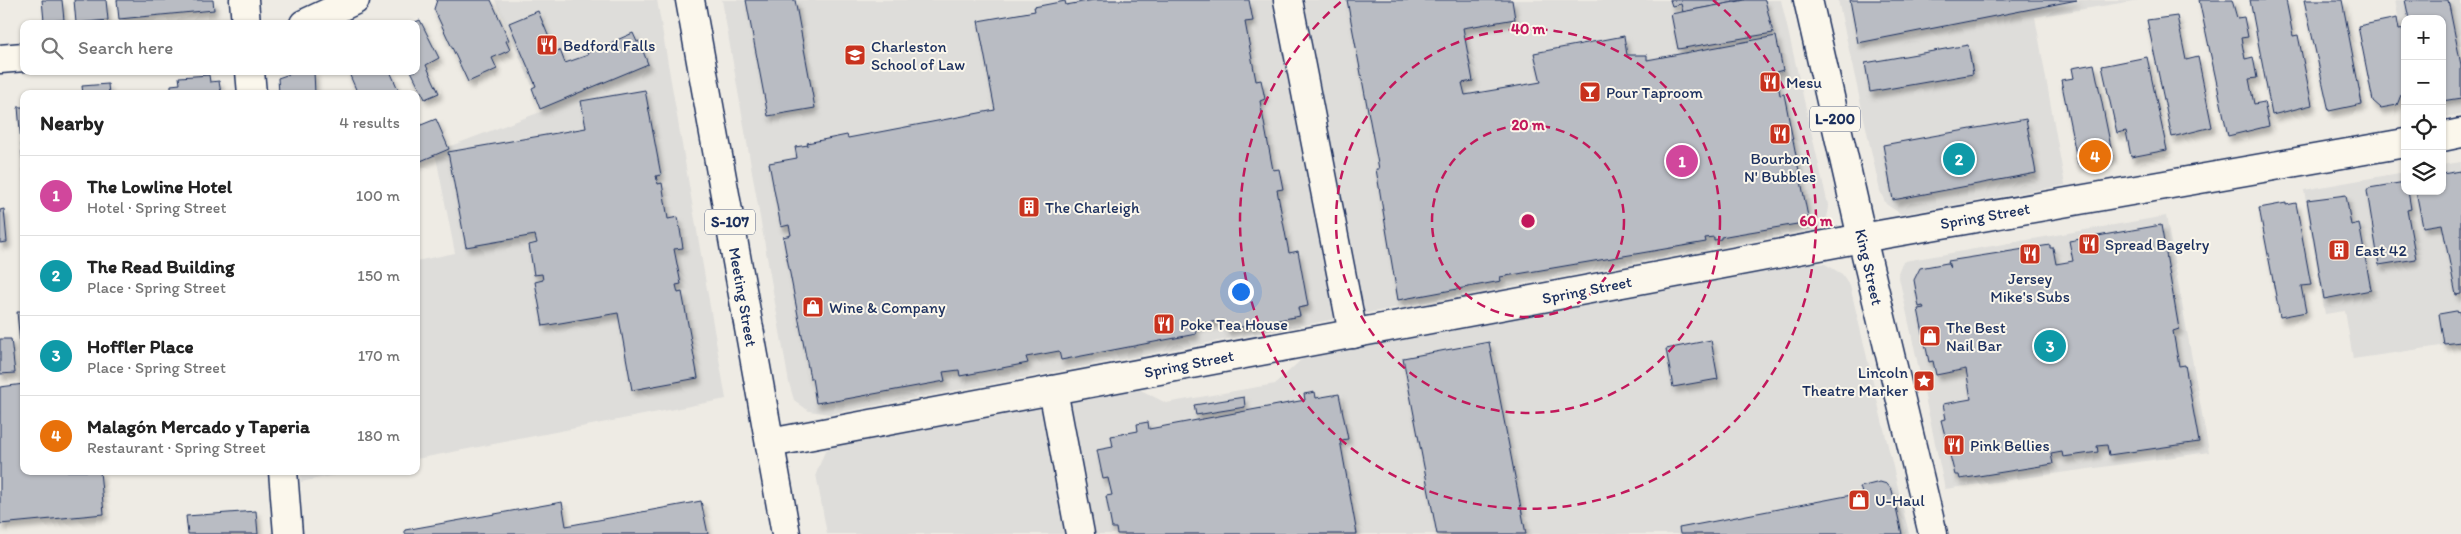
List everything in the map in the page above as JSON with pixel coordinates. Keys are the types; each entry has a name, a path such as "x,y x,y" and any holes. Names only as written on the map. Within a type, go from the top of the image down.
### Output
{"main road":[{"path":"244,0 246,20"},
{"path":"312,20 355,0"},
{"name":"Meeting Street","path":"690,0 786,534"},
{"path":"1288,0 1353,334"},
{"name":"King Street","path":"1808,0 1862,238 1933,534"},
{"path":"0,59 20,57"},
{"path":"250,75 252,90"},
{"path":"2446,135 2461,133"},
{"name":"Spring Street","path":"770,443 1862,238 2401,144"},
{"path":"1053,390 1080,534"},
{"path":"283,475 288,534"}],"shaded area":[{"path":"495,0 657,0 726,399 420,458 420,260 455,253 435,152 543,111"},
{"path":"722,0 1781,0 1828,205 1827,221 1820,228 830,414 809,411 794,400 789,383"},
{"path":"1838,0 2139,0 2035,17 2065,185 1901,214 1886,204 1880,191"},
{"path":"2395,0 2461,0 2461,115 2446,117 2446,15 2401,15 2401,33"},
{"path":"2461,162 2461,343 2353,359 2345,311 2325,314 2304,190 2401,173 2401,195 2446,195 2446,164"},
{"path":"2166,216 2209,452 1945,489 1898,273 1902,263"},
{"path":"1808,262 1825,264 1842,274 1850,286 1909,534 827,534 816,474 825,451 837,443 1135,387 1166,403 1275,384 1302,359"},
{"path":"300,475 335,475 301,482"}],"building":[{"path":"42,0 62,0 64,20 44,20"},
{"path":"74,0 106,0 108,20 76,20"},
{"path":"117,0 213,0 214,10 119,19"},
{"path":"437,0 491,0 509,40 506,41 510,50 492,58 497,69 468,82 434,9"},
{"path":"746,0 795,0 815,108 768,116"},
{"name":"The Charleigh","path":"1094,0 1249,0 1253,21 1245,22 1256,81 1261,80 1265,99 1260,101 1273,170 1279,169 1283,189 1277,190 1289,253 1298,251 1308,306 1298,308 1300,316 1226,330 1224,320 1195,325 1196,334 1061,360 1059,351 1026,357 1028,363 960,376 959,370 943,372 945,381 816,403 783,237 791,235 789,225 781,227 769,163 797,158 795,147 808,145 807,143 847,135 848,138 995,110 978,21 1035,11 1034,7 1065,1 1066,5"},
{"path":"1347,0 1512,0 1515,19 1463,28 1473,81 1462,83 1465,95 1541,82 1534,53 1624,36 1627,55 1647,55 1647,60 1776,36 1783,70 1776,72 1780,95 1784,94 1809,222 1721,237 1721,239 1714,240 1714,237 1705,238 1706,242 1500,277 1501,281 1398,300 1376,169 1379,169"},
{"path":"1670,0 1745,0 1683,12 1681,4 1672,6"},
{"path":"1745,0 1765,0 1773,33 1678,49 1671,14"},
{"path":"1850,0 2077,0 1858,43"},
{"path":"2199,0 2232,0 2237,18 2244,17 2248,37 2241,38 2245,59 2253,57 2257,78 2249,79 2254,104 2264,102 2269,126 2228,136"},
{"path":"2250,0 2286,0 2293,36 2298,35 2312,105 2272,115"},
{"path":"2304,0 2342,0 2362,104 2329,111"},
{"path":"2405,0 2448,0 2461,65 2461,98 2446,100 2446,15 2408,15"},
{"path":"538,11 555,52 560,50 565,63 588,55 587,53 633,33 637,42 639,41 648,64 540,109 532,88 536,86 509,23"},
{"path":"2177,16 2186,60 2198,57 2212,127 2172,137 2147,20"},
{"path":"2397,18 2399,30 2401,30 2401,95 2397,105 2381,108 2373,101 2358,26"},
{"path":"420,20 439,58 426,65 439,93 425,99 413,75 420,75"},
{"path":"1968,45 1973,74 1870,92 1865,63"},
{"path":"2147,57 2167,150 2131,157 2126,131 2117,133 2102,66"},
{"path":"2094,64 2113,157 2078,164 2061,80 2074,78 2072,68"},
{"path":"209,75 210,82 219,81 220,90 171,90 171,85 180,84 179,77"},
{"path":"287,75 314,75 315,90 279,90 278,78"},
{"path":"350,75 392,75 398,90 356,90"},
{"path":"108,84 109,90 82,90 82,86"},
{"path":"645,90 661,175 656,176 658,184 662,183 668,219 678,217 683,248 674,249 681,284 676,285 678,293 682,292 698,378 632,390 618,313 543,326 535,282 543,280 542,274 534,275 529,245 537,243 535,235 466,247 448,152 586,128 581,101"},
{"path":"18,107 20,107 20,130"},
{"path":"436,119 449,149 420,161 420,125"},
{"path":"2026,119 2036,173 1893,200 1883,145"},
{"path":"2461,171 2461,294 2456,295 2442,224 2423,227 2417,195 2446,195 2446,173"},
{"path":"2401,183 2401,195 2409,195 2411,209 2407,210 2416,259 2379,265 2367,191 2369,188"},
{"name":"East 42","path":"2346,195 2351,225 2359,223 2371,290 2324,299 2307,200"},
{"path":"2286,203 2286,205 2296,203 2311,285 2301,286 2306,312 2280,317 2259,208"},
{"path":"4,209 7,242 0,243 0,210"},
{"path":"2161,225 2179,329 2173,331 2179,366 2185,365 2199,442 2109,455 2107,445 2097,446 2098,452 2063,457 2062,452 2051,454 2053,464 1960,479 1959,475 1955,475 1941,420 1946,419 1943,404 1971,399 1966,369 1936,375 1933,361 1929,362 1918,309 1924,308 1923,306 1919,307 1914,280 1920,268 1947,263 1950,268 1948,261 2050,245 2050,248 2053,248 2056,264 2073,261 2069,241"},
{"path":"17,312 20,312 20,343"},
{"path":"2461,312 2461,342 2444,344 2439,314"},
{"path":"0,339 11,339 15,373 0,374"},
{"path":"1711,340 1718,379 1673,387 1666,349"},
{"path":"1489,342 1526,534 1437,534 1403,358"},
{"path":"20,384 20,475 100,475 104,514 0,524 0,387"},
{"path":"1315,392 1316,398 1339,394 1348,439 1340,440 1357,534 1117,534 1116,528 1112,528 1106,496 1112,495 1108,478 1103,479 1097,450 1113,447 1111,436 1138,431 1137,424 1148,422 1149,429 1305,400 1304,394"},
{"path":"1244,397 1245,407 1196,415 1194,405"},
{"path":"1880,482 1887,484 1892,490 1902,534 1680,534 1679,528 1862,493 1860,487"},
{"path":"701,501 708,534 405,534 405,530 562,502 566,526"},
{"path":"256,511 258,534 188,534 186,516"}],"place":[{"name":"Bedford Falls","path":"547,45"},
{"name":"Charleston School of Law","path":"855,55"},
{"name":"Mesu","path":"1770,82"},
{"name":"Pour Taproom","path":"1590,92"},
{"name":"Bourbon N' Bubbles","path":"1780,134"},
{"name":"Malagón Mercado y Taperia","path":"2095,156"},
{"name":"The Read Building","path":"1959,159"},
{"name":"The Lowline Hotel","path":"1682,161"},
{"name":"The Charleigh","path":"1029,207"},
{"name":"Spread Bagelry","path":"2089,244"},
{"name":"East 42","path":"2339,250"},
{"name":"Jersey Mike's Subs","path":"2030,254"},
{"name":"Wine & Company","path":"813,307"},
{"name":"Poke Tea House","path":"1164,324"},
{"name":"The Best Nail Bar","path":"1930,336"},
{"name":"Hoffler Place","path":"2050,346"},
{"name":"Lincoln Theatre Marker","path":"1924,381"},
{"name":"Pink Bellies","path":"1954,445"},
{"name":"U-Haul","path":"1859,500"}]}
